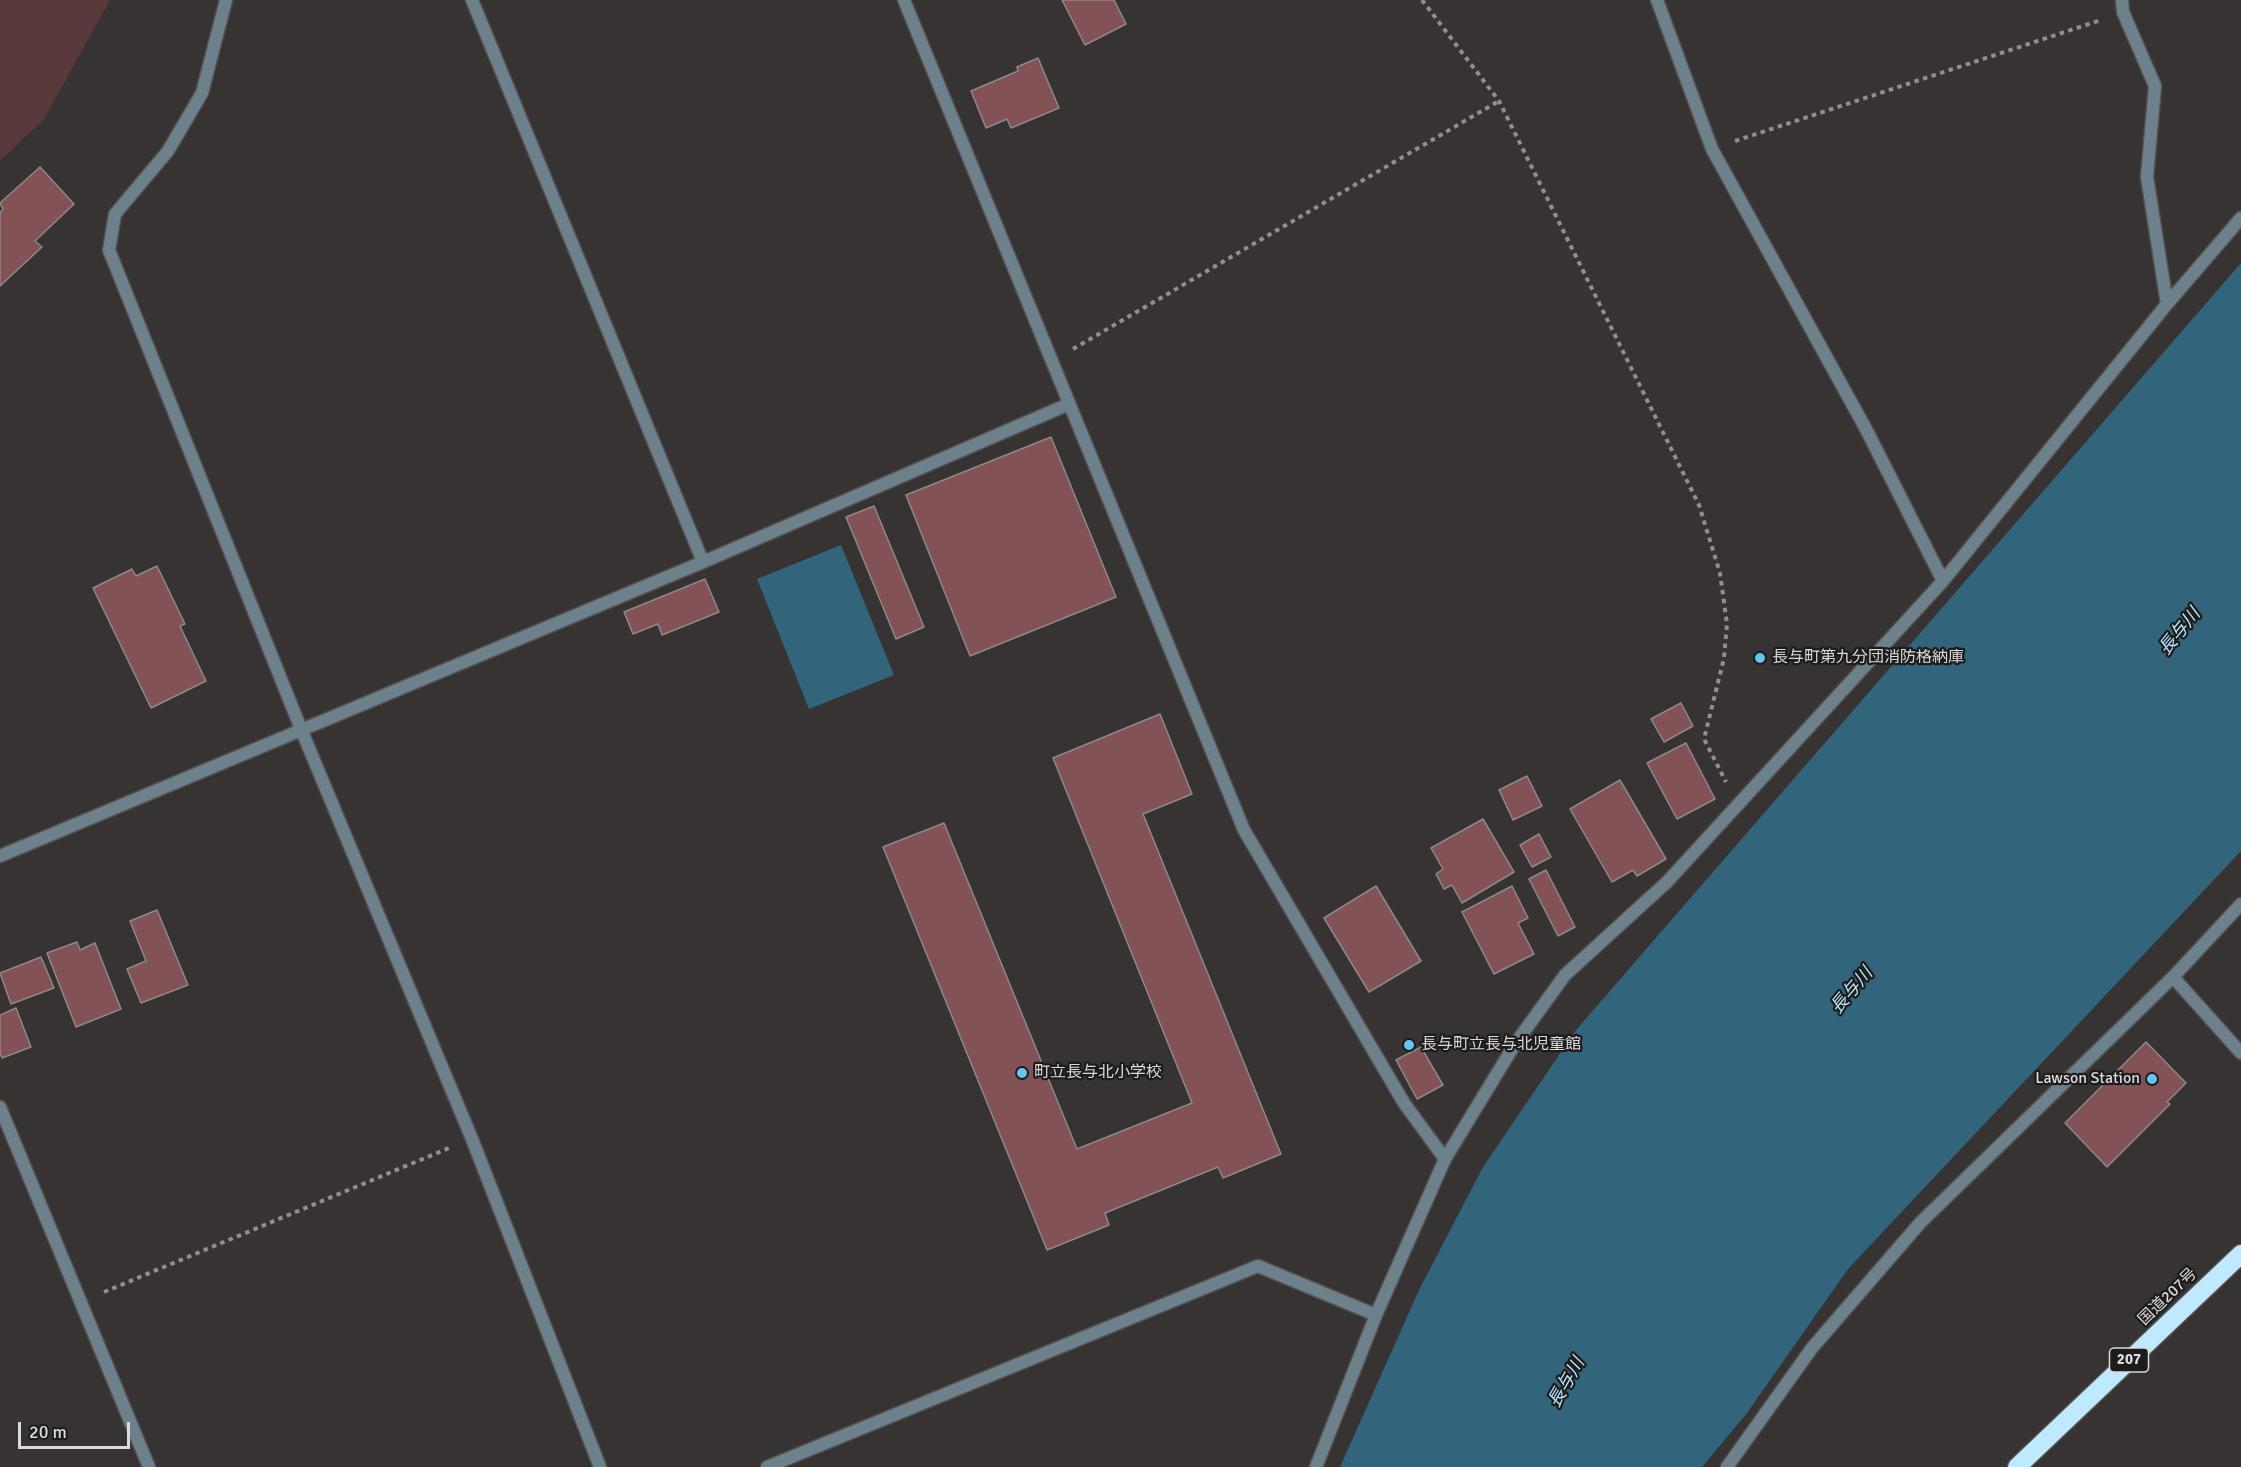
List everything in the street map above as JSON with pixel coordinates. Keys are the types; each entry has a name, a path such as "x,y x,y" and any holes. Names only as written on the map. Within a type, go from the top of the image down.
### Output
{"highway":[{"name":"国道207号","path":"2017,1467 2241,1254"}],"street":[{"path":"226,0 202,93 168,151 115,214 109,250 301,729 472,1138 600,1467"},
{"path":"472,0 703,562"},
{"path":"904,0 1244,830 1404,1103 1445,1159"},
{"path":"1657,0 1712,149 1867,431 1942,581"},
{"path":"2123,6 2155,86 2147,177 2167,304"},
{"path":"1316,1467 1376,1315 1445,1159 1515,1044 1565,975 1667,882 1942,581 2167,304 2241,218"},
{"path":"0,856 703,562 1069,404"},
{"path":"1727,1467 1812,1348 1920,1223 2173,977 2241,904"},
{"path":"2173,977 2241,1053"},
{"path":"0,1107 149,1467"},
{"path":"766,1467 1258,1266 1376,1315"}],"path":[{"path":"1422,0 1499,101 1699,506 1720,573 1727,624 1724,658 1704,739 1738,806"},
{"path":"1712,149 2123,6"},
{"path":"1052,362 1499,101"},
{"path":"81,1302 472,1138"}],"shaded area":[{"path":"0,0 110,0 44,119 0,161"}],"water":[{"name":"長与川","path":"2241,263 2241,851 1848,1269 1747,1413 1702,1467 1340,1467 1419,1290 1483,1167 1576,1030"},
{"path":"841,545 894,675 809,709 757,579"}],"building":[{"path":"1062,0 1114,0 1126,24 1085,45"},
{"path":"1038,58 1059,108 1011,128 1007,119 986,128 971,91 1018,71 1017,67"},
{"path":"40,167 74,204 35,241 42,247 0,286 0,213 3,209 0,203"},
{"path":"1051,437 1116,597 970,656 906,495"},
{"path":"874,506 924,627 896,639 846,517"},
{"path":"157,566 185,624 180,626 206,681 151,708 93,588 132,569 136,576"},
{"path":"705,579 719,612 662,635 658,624 633,634 624,612"},
{"path":"1681,703 1693,726 1664,742 1651,719"},
{"path":"1160,714 1192,794 1143,814 1281,1154 1223,1178 1218,1167 1105,1213 1109,1225 1047,1250 883,847 944,823 1077,1149 1192,1103 1053,758"},
{"path":"1686,743 1715,799 1677,819 1647,763"},
{"path":"1527,776 1542,806 1513,820 1499,790"},
{"path":"1620,780 1666,859 1637,876 1633,870 1612,882 1570,809"},
{"path":"1483,819 1514,872 1462,903 1452,885 1444,889 1436,874 1443,869 1431,848"},
{"path":"1539,834 1551,857 1532,867 1520,845"},
{"path":"1546,870 1575,927 1558,936 1529,879"},
{"path":"1376,886 1421,961 1369,992 1324,918"},
{"path":"1512,886 1528,918 1518,923 1534,954 1494,974 1462,912"},
{"path":"157,910 188,985 141,1003 127,969 146,961 130,921"},
{"path":"77,942 80,950 95,943 121,1009 76,1027 47,953"},
{"path":"41,957 54,988 11,1004 0,973"},
{"path":"16,1008 31,1047 2,1058 0,1015"},
{"path":"2146,1042 2186,1083 2167,1102 2170,1104 2107,1167 2065,1123"},
{"path":"1421,1047 1443,1085 1417,1099 1396,1060"}],"place":[{"name":"長与町第九分団消防格納庫","path":"1760,658"},
{"name":"長与町立長与北児童館","path":"1409,1045"},
{"name":"町立長与北小学校","path":"1022,1073"},
{"name":"Lawson Station","path":"2152,1079"}]}
